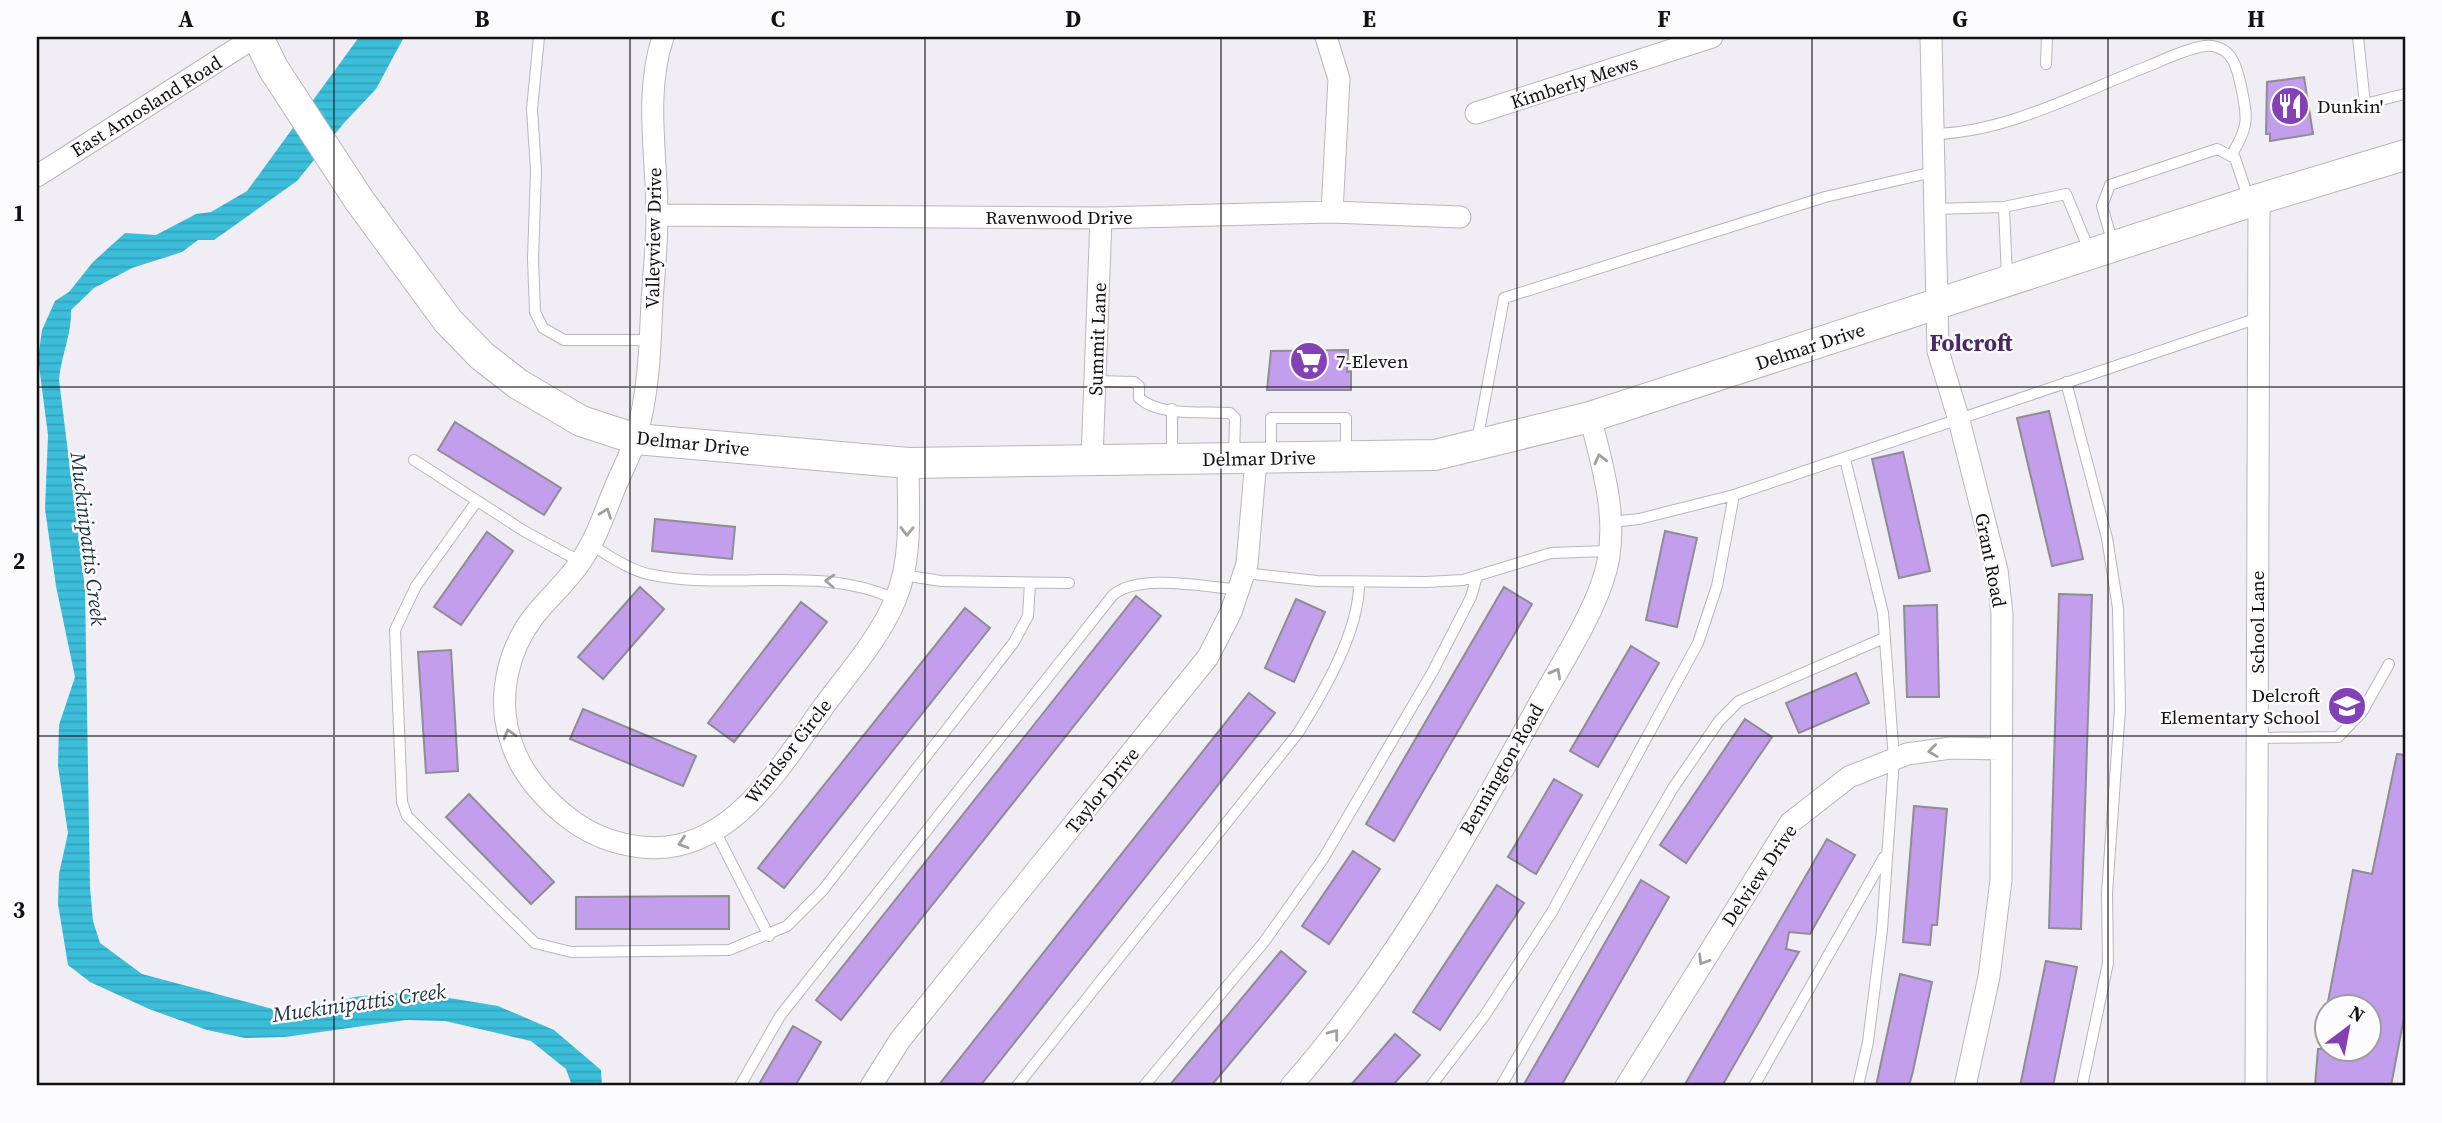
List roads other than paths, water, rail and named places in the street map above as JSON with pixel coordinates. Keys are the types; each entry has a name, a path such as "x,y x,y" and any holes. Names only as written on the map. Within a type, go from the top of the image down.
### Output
{"street":[{"name":"Delmar Drive","path":"257,37 273,68 405,266 448,321 482,356 518,384 581,421 636,439 908,463 1435,455 1590,417 2254,201 2405,155"},
{"name":"East Amosland Road","path":"37,176 257,37"},
{"name":"Valleyview Drive","path":"636,439 648,387 657,215 652,103 654,66 663,37"},
{"path":"1326,37 1335,62 1339,92 1332,212"},
{"name":"Kimberly Mews","path":"1476,113 1712,37"},
{"name":"Grant Road","path":"1931,37 1938,352 1959,420 1997,570 2002,614 2001,880 1989,977 1965,1086"},
{"name":"School Lane","path":"2254,201 2258,318 2256,1086"},
{"name":"Ravenwood Drive","path":"657,215 1101,218 1332,212 1460,217"},
{"name":"Summit Lane","path":"1092,459 1101,218"},
{"name":"Bennington Road","path":"1291,1086 1384,968 1513,752 1603,583 1611,522 1608,492 1590,417"},
{"name":"Windsor Circle","path":"636,439 586,553 533,617 513,654 507,678 504,716 511,743 524,771 565,816 603,839 667,849 715,831 738,814 776,772 874,639 895,599 903,575 907,541 908,463"},
{"name":"Taylor Drive","path":"872,1086 900,1040 1208,657 1242,581 1254,459"},
{"name":"Delview Drive","path":"1626,1086 1790,823 1849,777 1907,754 1951,748 2001,749"}],"lane":[{"path":"538,37 531,108 536,171 533,259 538,320 552,335 564,340 650,340"},
{"path":"2046,64 2047,37"},
{"path":"2358,37 2365,104 2405,94"},
{"path":"1932,134 1957,134 1996,125 2176,55 2210,46 2227,51 2234,62 2249,120 2231,156"},
{"path":"2103,250 2102,206 2110,185 2217,149 2235,158 2254,201"},
{"path":"1476,445 1504,298 1825,197 1933,172"},
{"path":"1934,209 2004,207 2066,194 2103,250"},
{"path":"2004,207 2007,281"},
{"path":"1611,522 1639,519 1734,495 2258,318"},
{"path":"1095,381 1134,382 1139,386 1139,398 1172,409 1230,413 1236,418 1254,459"},
{"path":"2066,382 2107,538 2118,608 2120,709 2108,892 2108,963 2082,1086"},
{"path":"1172,409 1172,459"},
{"path":"1254,459 1271,418 1346,418 1346,457"},
{"path":"1845,459 1883,613 1894,759 1882,930 1868,1042 1858,1086"},
{"path":"414,460 477,501 586,553 653,576 717,580 838,581 862,586 895,599"},
{"path":"1431,1086 1485,1015 1552,912 1698,643 1717,586 1734,495"},
{"path":"477,501 416,586 395,630 402,802 407,816 535,943 552,950 571,953 729,950 769,936 787,926 823,890 1014,642 1028,616 1030,583"},
{"path":"740,1086 780,1016 1113,595 1124,586 1242,581 1438,581 1477,576 1551,553 1608,551"},
{"path":"903,575 941,581 1069,583"},
{"path":"1144,1086 1264,942 1323,859 1433,671 1471,597 1477,576"},
{"path":"1017,1086 1298,733 1313,709 1356,614 1359,582"},
{"path":"1501,1086 1673,788 1719,721 1739,701 1884,638"},
{"path":"2257,738 2338,737 2362,712 2389,664"},
{"path":"715,831 769,936"},
{"path":"1754,1086 1886,854"}],"water":[{"name":"Muckinipattis Creek","path":"359,37 404,37 376,89 344,123 297,181 214,240 198,240 182,252 132,268 94,288 71,310 59,380 85,589 90,887 93,921 100,943 142,974 295,1015 354,997 388,993 431,995 498,1006 554,1030 601,1070 602,1086 572,1086 566,1069 531,1041 445,1021 406,1020 285,1037 245,1038 207,1030 149,1009 90,982 68,965 58,904 59,874 68,833 58,766 59,725 75,677 56,586 45,509 48,435 38,358 42,330 55,301 69,292 93,262 125,233 156,235 196,214 211,212 247,191"}],"place":[{"name":"Dunkin'","path":"2290,106"},
{"name":"7-Eleven","path":"1309,361"},
{"name":"Delcroft Elementary School","path":"2347,706"}],"district":[{"name":"Folcroft","path":"1971,343"}]}
